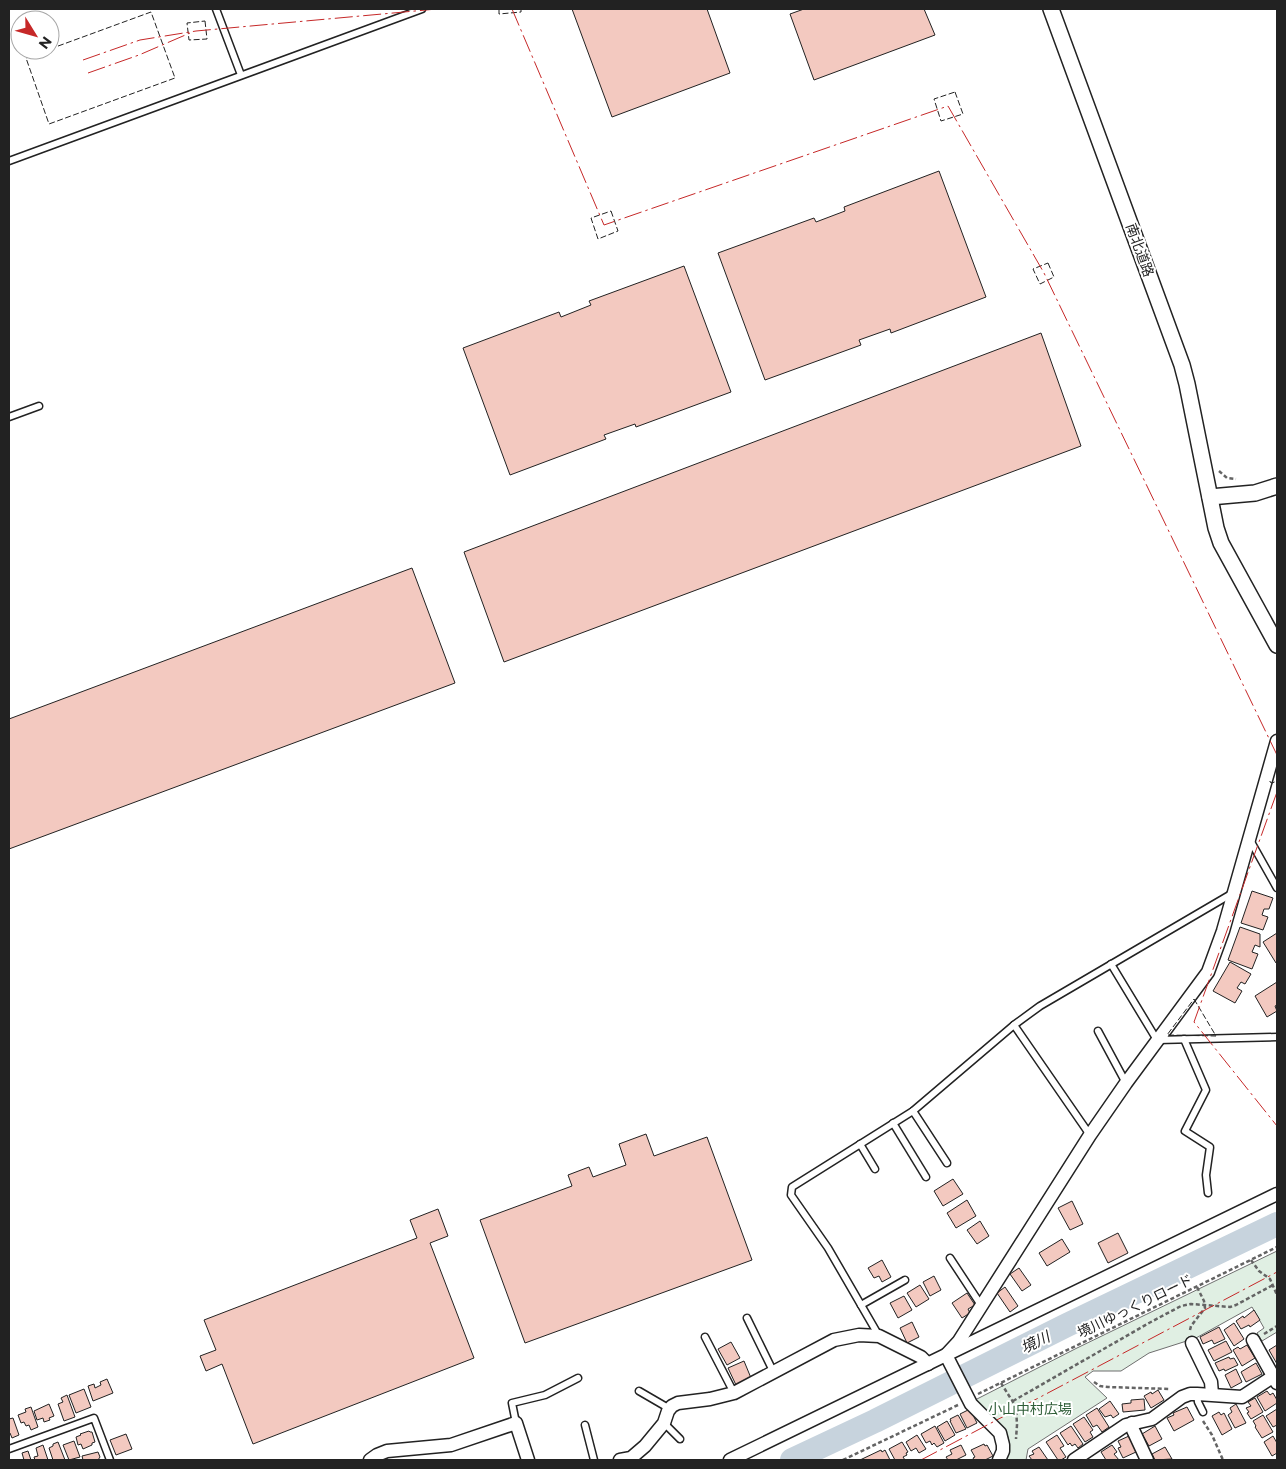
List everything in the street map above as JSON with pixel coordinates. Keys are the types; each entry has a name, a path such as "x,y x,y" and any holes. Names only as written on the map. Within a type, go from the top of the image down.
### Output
{"street":[{"name":"南北道路","path":"1051,9 1176,346 1187,384 1216,528 1222,543 1277,645"},
{"path":"1210,496 1255,493 1277,486"},
{"path":"948,1358 1090,1135 1208,972 1223,931 1277,741"},
{"path":"730,1460 928,1364 948,1358 1277,1194"},
{"path":"620,1460 631,1458 645,1446 664,1423 670,1409 678,1403 710,1399 734,1393 834,1340 859,1335 879,1336 921,1357 928,1364"},
{"path":"1076,1460 1126,1425 1152,1419 1182,1397 1194,1394 1212,1394 1242,1397 1275,1380 1253,1340"},
{"path":"1192,1343 1211,1382 1212,1394"},
{"path":"948,1358 971,1404 1000,1433 1003,1451 999,1460"},
{"path":"370,1460 388,1451 451,1445 516,1423 528,1460"},
{"path":"1132,1423 1133,1430 1147,1460"}],"lane":[{"path":"216,9 241,75"},
{"path":"9,161 422,9"},
{"path":"9,417 39,406"},
{"path":"1250,840 1277,888"},
{"path":"879,1336 828,1248 791,1195 792,1187 913,1111 1014,1025 1040,1006 1234,893"},
{"path":"1111,964 1157,1040 1277,1037"},
{"path":"1014,1025 1090,1135"},
{"path":"1098,1031 1126,1083"},
{"path":"1184,1039 1206,1090 1185,1131 1210,1147 1206,1175 1208,1193"},
{"path":"913,1111 947,1164"},
{"path":"893,1123 926,1177"},
{"path":"860,1144 875,1169"},
{"path":"950,1258 979,1302 983,1304"},
{"path":"861,1305 904,1280"},
{"path":"747,1318 774,1373"},
{"path":"705,1337 734,1393"},
{"path":"516,1423 512,1403 545,1395 578,1378"},
{"path":"639,1391 670,1409"},
{"path":"1194,1394 1203,1412"},
{"path":"9,1449 94,1418 110,1460"},
{"path":"664,1423 680,1439"},
{"path":"585,1425 594,1460"}],"path":[{"name":"境川ゆっくりロード","path":"843,1460 1277,1247"},
{"path":"1251,1260 1270,1279 1277,1295"},
{"path":"1013,1401 1181,1306 1191,1304 1230,1307 1273,1285"},
{"path":"1192,1343 1189,1334 1191,1326 1205,1308 1196,1287"},
{"path":"1094,1382 1100,1386 1181,1389 1194,1394"},
{"path":"1001,1383 1016,1407 1018,1425 1016,1440"},
{"path":"1203,1412 1202,1420 1212,1435 1223,1460"}],"green space":[{"name":"小山中村広場","path":"1277,1251 1277,1332 1262,1341 1257,1333 1264,1328 1252,1307 1196,1338 1149,1353 1121,1371 1093,1371 1085,1377 1107,1398 1028,1449 1026,1460 1005,1460 1009,1449 1006,1433 975,1400 1077,1348"}],"building":[{"path":"572,9 707,9 730,73 612,117"},
{"path":"804,9 924,9 935,35 814,80 790,14"},
{"path":"939,171 986,297 891,333 890,329 859,340 861,345 765,380 718,253 814,218 816,222 845,211 844,207"},
{"path":"684,266 731,392 636,427 635,424 604,435 606,439 510,475 463,348 559,312 561,317 591,305 589,301"},
{"path":"1041,333 1081,446 504,662 464,552"},
{"path":"412,568 455,683 9,849 9,719"},
{"path":"1252,891 1273,898 1269,909 1264,909 1262,915 1268,917 1263,930 1241,923"},
{"path":"1240,927 1260,934 1260,947 1255,945 1252,952 1258,954 1252,969 1228,960"},
{"path":"1277,933 1277,962 1276,963 1263,942"},
{"path":"1230,962 1251,974 1245,984 1241,982 1237,988 1242,991 1235,1003 1213,991"},
{"path":"1277,982 1277,1005 1275,1006 1277,1011 1267,1017 1255,996"},
{"path":"646,1134 654,1156 707,1137 752,1260 525,1343 480,1220 572,1186 568,1175 589,1167 593,1177 626,1165 619,1144"},
{"path":"953,1179 963,1194 943,1206 934,1191"},
{"path":"967,1200 976,1216 956,1228 947,1213"},
{"path":"1072,1201 1083,1224 1070,1230 1058,1208"},
{"path":"438,1209 448,1236 430,1243 474,1358 253,1444 222,1364 206,1371 200,1356 216,1350 204,1320 417,1238 410,1220"},
{"path":"980,1221 989,1236 977,1244 967,1230"},
{"path":"1118,1233 1128,1253 1108,1263 1098,1243"},
{"path":"1062,1239 1070,1252 1047,1266 1039,1253"},
{"path":"882,1260 891,1277 882,1282 879,1276 874,1278 868,1268"},
{"path":"1019,1268 1031,1285 1022,1291 1010,1274"},
{"path":"934,1276 941,1290 930,1296 923,1282"},
{"path":"920,1285 929,1299 916,1307 907,1293"},
{"path":"1005,1287 1018,1306 1010,1312 997,1293"},
{"path":"967,1293 975,1305 968,1309 970,1313 962,1318 952,1303"},
{"path":"904,1296 912,1310 898,1318 890,1303"},
{"path":"1254,1310 1260,1320 1250,1327 1249,1325 1241,1329 1236,1321 1243,1316 1244,1318"},
{"path":"912,1322 919,1337 907,1343 900,1328"},
{"path":"1234,1323 1244,1339 1234,1346 1224,1330"},
{"path":"1219,1327 1225,1339 1214,1344 1212,1340 1203,1344 1200,1337"},
{"path":"1226,1341 1232,1352 1214,1361 1208,1350"},
{"path":"731,1342 740,1358 727,1365 718,1349"},
{"path":"1247,1345 1255,1358 1242,1366 1233,1350"},
{"path":"1277,1345 1277,1364 1269,1350"},
{"path":"1229,1357 1230,1359 1234,1358 1238,1365 1225,1371 1224,1369 1219,1371 1215,1363"},
{"path":"744,1361 751,1378 736,1385 728,1368"},
{"path":"1256,1363 1262,1374 1246,1382 1241,1372"},
{"path":"1236,1369 1242,1382 1231,1388 1225,1375"},
{"path":"107,1379 113,1393 93,1401 88,1386 94,1384 95,1388 101,1385 100,1382"},
{"path":"84,1389 91,1407 76,1413 69,1395"},
{"path":"1158,1390 1164,1400 1151,1408 1144,1396"},
{"path":"1267,1391 1270,1395 1273,1393 1277,1403 1265,1411 1257,1397"},
{"path":"67,1395 75,1417 64,1421 58,1404 63,1402 61,1398"},
{"path":"1255,1398 1263,1412 1251,1419 1246,1408 1251,1406 1248,1402"},
{"path":"1144,1399 1145,1410 1123,1412 1122,1404 1131,1403 1131,1400"},
{"path":"1110,1401 1119,1414 1113,1418 1111,1415 1105,1417 1099,1409"},
{"path":"49,1404 54,1416 44,1422 43,1418 37,1420 34,1411"},
{"path":"1236,1404 1246,1423 1235,1428 1228,1415 1232,1412 1230,1408"},
{"path":"31,1407 38,1427 31,1430 29,1425 26,1426 24,1422 21,1423 18,1415 26,1412 25,1409"},
{"path":"1187,1407 1194,1420 1174,1431 1167,1418"},
{"path":"1097,1408 1109,1427 1102,1432 1097,1425 1093,1427 1086,1415"},
{"path":"1277,1409 1277,1425 1273,1427 1266,1416"},
{"path":"968,1410 971,1411 977,1423 967,1428 960,1414"},
{"path":"1219,1412 1221,1415 1224,1413 1232,1429 1222,1435 1212,1416"},
{"path":"958,1415 966,1429 956,1433 950,1419"},
{"path":"1263,1415 1273,1432 1262,1438 1253,1421"},
{"path":"1084,1417 1093,1430 1090,1432 1093,1437 1085,1442 1073,1424"},
{"path":"13,1418 19,1435 12,1438 9,1434 9,1419"},
{"path":"947,1421 955,1435 945,1441 937,1427"},
{"path":"935,1426 944,1443 937,1447 934,1443 932,1445 930,1441 926,1443 921,1434"},
{"path":"1071,1426 1083,1444 1078,1448 1075,1444 1072,1446 1070,1443 1068,1445 1060,1433"},
{"path":"1155,1426 1162,1439 1149,1446 1142,1434"},
{"path":"89,1431 92,1432 95,1442 83,1449 81,1444 78,1445 76,1437"},
{"path":"126,1434 132,1449 116,1455 110,1440"},
{"path":"917,1435 926,1449 919,1453 916,1448 911,1451 906,1442"},
{"path":"1057,1435 1064,1446 1060,1448 1066,1457 1061,1460 1058,1460 1046,1442"},
{"path":"1129,1436 1136,1452 1123,1458 1118,1448 1121,1447 1118,1441"},
{"path":"1273,1436 1277,1443 1277,1453 1272,1456 1264,1442"},
{"path":"74,1441 80,1457 69,1460 63,1445"},
{"path":"58,1442 65,1460 53,1460 49,1448"},
{"path":"902,1442 908,1452 906,1453 907,1455 903,1457 905,1460 895,1460 889,1449"},
{"path":"984,1444 985,1446 987,1445 993,1456 985,1460 974,1460 973,1458 975,1457 971,1450"},
{"path":"43,1445 48,1460 35,1460 34,1457 38,1456 36,1448"},
{"path":"961,1445 966,1455 956,1460 948,1460 946,1457 952,1454 950,1450"},
{"path":"1112,1445 1117,1452 1114,1454 1119,1460 1106,1460 1101,1452"},
{"path":"1039,1447 1048,1460 1032,1460 1029,1456 1034,1454 1032,1451"},
{"path":"1165,1447 1172,1459 1155,1460 1152,1454"},
{"path":"881,1450 882,1452 885,1450 890,1460 860,1460"},
{"path":"28,1451 31,1460 24,1460 22,1453"},
{"path":"98,1452 100,1457 98,1460 83,1460 82,1456"}],"waterway":[{"name":"境川","path":"792,1460 1277,1224"}],"fence":[{"path":"499,9 499,14 521,12 521,9"},
{"path":"60,45 151,12 175,78"},
{"path":"205,21 207,39 189,40 187,23 205,21"},
{"path":"27,60 49,124 175,78"},
{"path":"955,92 963,114 941,121 934,99 955,92"},
{"path":"611,211 618,231 598,239 591,218 611,211"},
{"path":"1048,263 1054,277 1040,284 1033,269 1048,263"},
{"path":"1270,781 1272,783 1277,781"},
{"path":"1194,999 1216,1036 1167,1035 1194,999"}],"power":[{"path":"83,60 140,40 196,31 437,9"},
{"path":"512,9 604,225 948,106 1044,273 1277,755"},
{"path":"88,73 139,55 190,33"},
{"path":"1277,792 1194,1022 1277,1126"},
{"path":"921,1460 1277,1272"}]}
